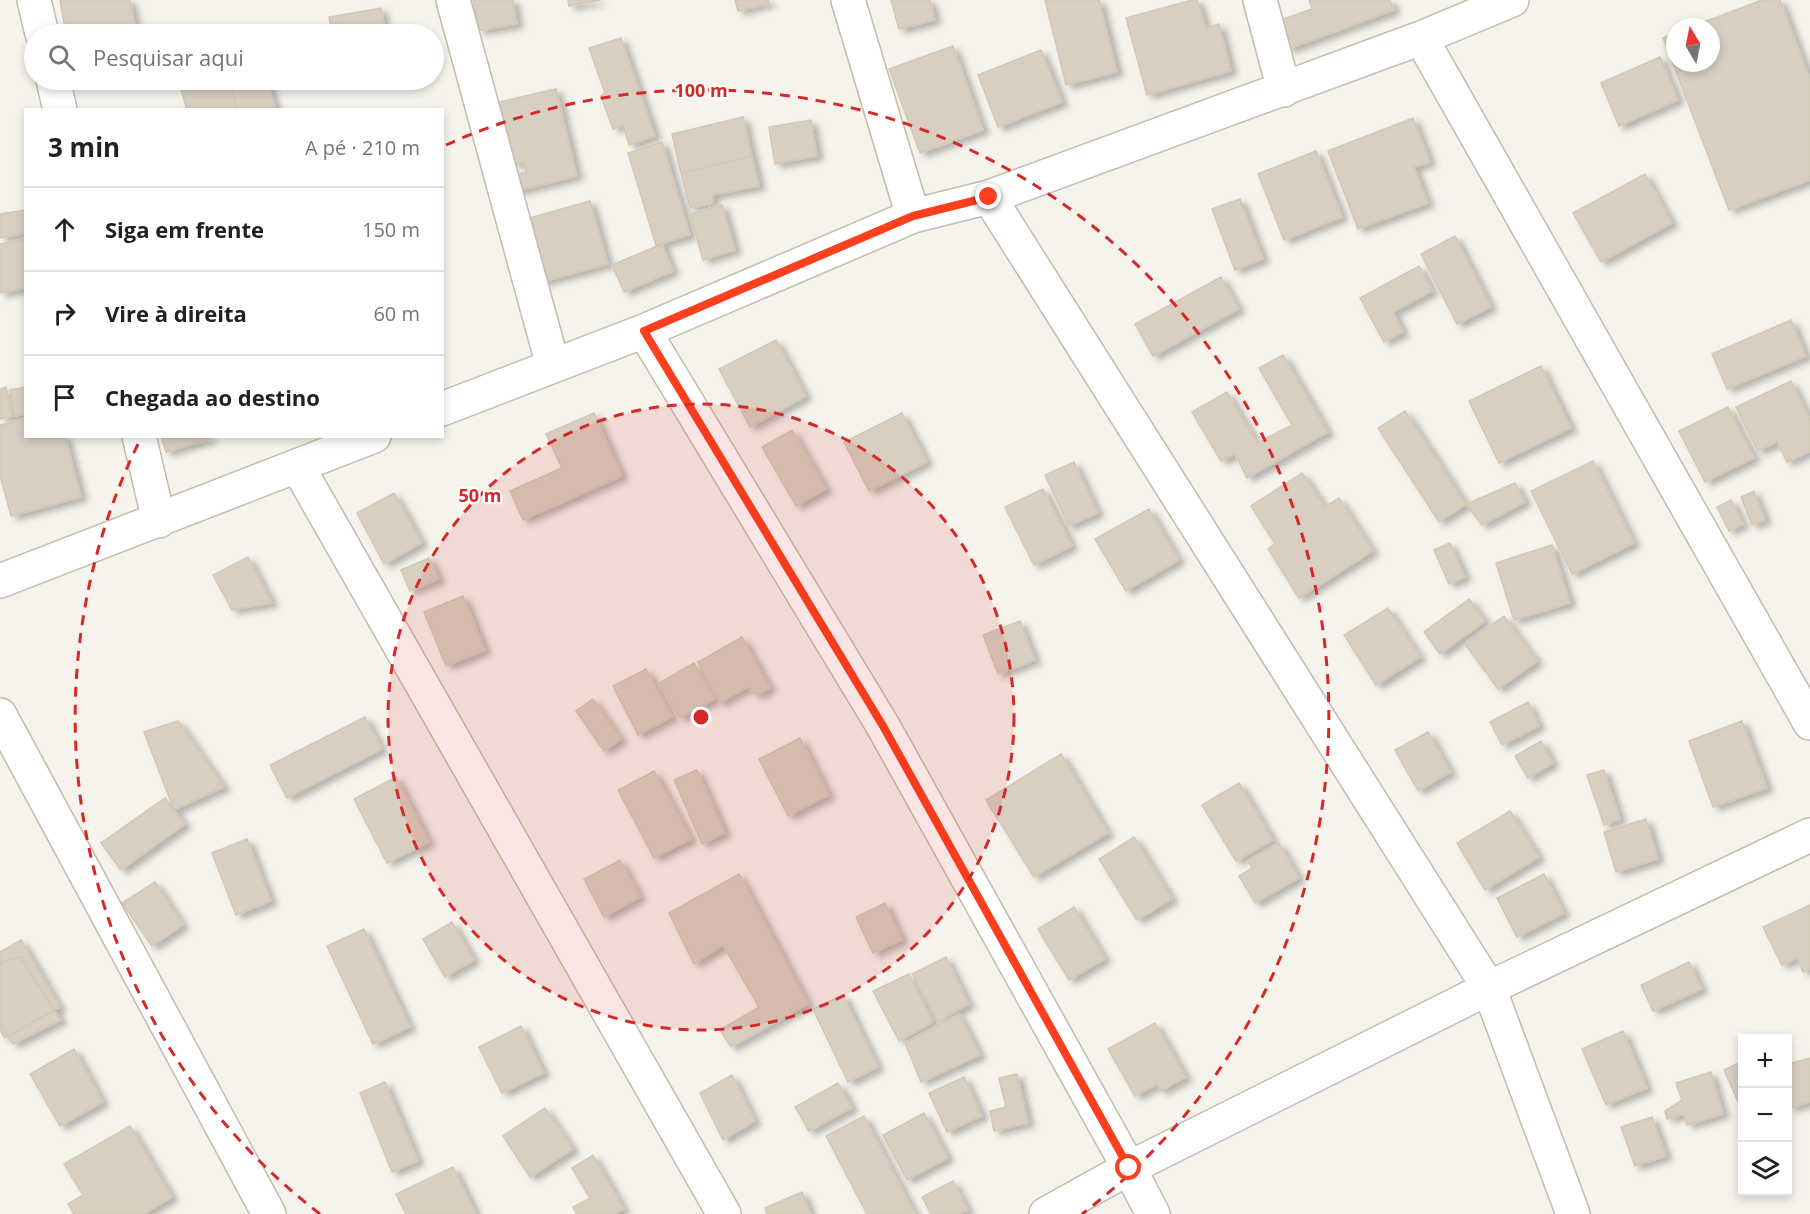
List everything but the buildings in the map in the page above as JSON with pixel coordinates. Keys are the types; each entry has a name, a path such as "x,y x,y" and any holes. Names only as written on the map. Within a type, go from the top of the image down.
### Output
{"street":[{"path":"33,0 39,24"},
{"path":"453,0 553,366"},
{"path":"848,0 913,216"},
{"path":"1260,0 1284,90"},
{"path":"444,408 644,331 913,216 989,197 1284,90 1421,38 1512,0"},
{"path":"1421,38 1810,723"},
{"path":"55,90 60,108"},
{"path":"989,197 1490,988 1573,1214"},
{"path":"644,331 883,726 1153,1214"},
{"path":"139,438 159,521"},
{"path":"0,581 369,438"},
{"path":"298,467 724,1214"},
{"path":"0,715 269,1214"},
{"path":"1046,1214 1129,1168 1490,988 1810,835"}],"route":[{"path":"989,197 913,216 644,331 883,726 1129,1168"}]}
